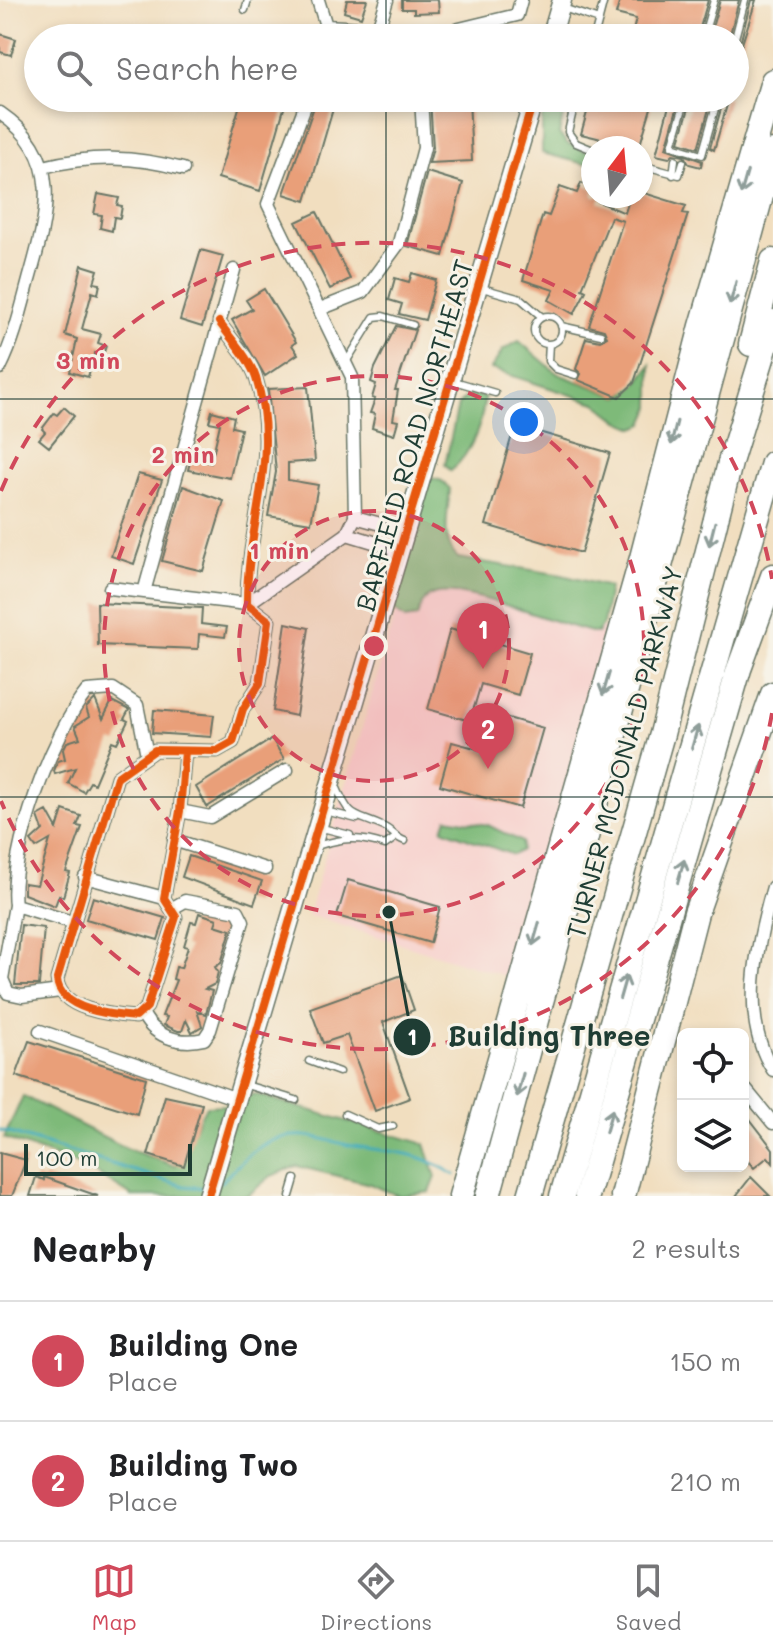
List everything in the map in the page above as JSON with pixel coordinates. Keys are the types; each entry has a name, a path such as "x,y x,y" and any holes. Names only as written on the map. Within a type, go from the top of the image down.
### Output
{"highway":[{"path":"461,1196 639,572 702,326 773,81"},
{"path":"488,1196 773,152"},
{"path":"761,191 773,162"},
{"path":"731,459 749,353 773,261"},
{"name":"TURNER MCDONALD PARKWAY","path":"530,1196 662,734 731,459 773,322"},
{"path":"562,1196 773,463"},
{"path":"587,1196 739,669 770,582"},
{"path":"623,1196 696,913 773,694"}],"street":[{"path":"318,0 322,24"},
{"path":"380,24 387,0"},
{"path":"480,24 517,15 521,0"},
{"path":"555,24 561,4"},
{"path":"247,604 347,534 355,517 352,377 268,204 303,112"},
{"path":"317,304 363,292 399,243 424,148 422,112"},
{"name":"BARFIELD ROAD NORTHEAST","path":"208,1196 530,112"},
{"path":"0,113 25,134 43,167 48,195 45,223 10,346 0,368"},
{"path":"43,167 75,159 113,156 148,159 183,169"},
{"path":"144,592 234,270"},
{"path":"219,322 256,376 266,433 266,468 247,573 247,604"},
{"path":"355,517 406,531"},
{"path":"347,534 400,550"},
{"path":"110,588 247,604 269,621 260,683 243,709 233,742 217,751 155,750 117,777 70,927 59,985 71,1001 112,1015 136,1017 147,1007 176,917 168,903 185,751"},
{"path":"59,985 22,996 8,993 2,979 15,905 12,884 44,772 76,703 87,691 113,689 137,705 147,755"},
{"path":"180,811 210,817 287,770"},
{"path":"174,840 265,869"},
{"path":"85,877 168,903 185,901 238,911 243,921 210,1030 204,1039 179,1040 160,1034 148,1027 142,1012"},
{"path":"773,887 759,944 755,993 758,1032 773,1070"},
{"path":"15,905 70,927"},
{"path":"40,1031 240,1092"},
{"path":"749,1094 773,1123"}],"lane":[{"path":"245,10 248,0"},
{"path":"598,24 604,0"},
{"path":"707,24 714,0"},
{"path":"739,24 745,0"},
{"path":"561,4 599,20"},
{"path":"572,112 569,136 581,145"},
{"path":"682,112 672,146 702,155 714,112"},
{"path":"653,169 673,175 679,161"},
{"path":"478,287 521,299 542,317 556,319 561,326 601,335"},
{"path":"345,364 374,317 383,316 413,325"},
{"path":"542,317 535,324 534,333 540,341 549,344 558,340 561,326"},
{"path":"549,344 548,361 556,369 575,375"},
{"path":"451,380 495,393"},
{"path":"333,779 345,807 361,820"},
{"path":"321,819 361,820 387,827 395,838 405,841"},
{"path":"321,819 385,845 395,838"},
{"path":"313,848 344,837 360,837"},
{"path":"309,1061 339,1072"},
{"path":"240,1092 296,1100"},
{"path":"345,1114 378,1129 393,1126"},
{"path":"290,1196 295,1179"}],"shaded area":[{"path":"407,573 610,630 512,978 308,915"}],"green space":[{"path":"543,112 564,112 559,134 568,144 581,149 581,163 542,153"},
{"path":"519,341 558,374 619,397 634,387 651,365 651,408 644,424 635,428 619,421 596,403 491,369 503,350"},
{"path":"469,394 485,397 481,418 470,446 451,471 445,465 458,405"},
{"path":"432,478 442,481 450,489 447,535 458,558 562,575 609,587 603,624 597,633 462,594 429,596 417,617 405,619 389,606 425,486"},
{"path":"447,818 488,825 522,842 521,850 513,855 443,829"},
{"path":"254,1094 425,1144 436,1177 430,1192 399,1196 370,1184 297,1166 271,1176 247,1196 132,1196 89,1169 4,1138 23,1096 128,1149 175,1166 206,1106 228,1105"}],"building":[{"path":"347,0 367,0 361,17 344,12"},
{"path":"402,0 438,0 439,12 414,13 414,9 402,9"},
{"path":"620,0 708,0 701,24 635,24 636,19 616,14"},
{"path":"720,0 739,0 733,24 713,24"},
{"path":"751,0 756,0 748,24 745,24"},
{"path":"0,34 16,39 11,55 0,52"},
{"path":"238,112 283,112 260,191 218,178"},
{"path":"312,112 332,112 306,201 284,194"},
{"path":"431,112 470,112 472,161 429,163 433,148"},
{"path":"587,112 650,112 643,136 581,134"},
{"path":"667,112 676,112 666,148 702,161 701,167 689,164 684,156 673,154 669,158 656,155"},
{"path":"688,112 708,112 698,148 679,142"},
{"path":"720,112 725,112 714,150 710,148"},
{"path":"427,172 463,183 443,256 407,246"},
{"path":"581,183 581,208 613,208 625,213 626,208 653,208 653,196 686,206 683,213 688,214 634,383 619,397 578,380 581,374 576,369 586,338 600,341 607,337 604,330 589,326 623,221 611,217 582,289 586,291 574,314 549,300 554,290 523,280 543,214 549,216 560,187 577,193"},
{"path":"98,194 119,198 117,205 122,206 120,218 114,217 112,231 100,228 102,215 94,214"},
{"path":"317,212 350,279 330,289 296,222"},
{"path":"201,250 223,256 202,327 180,320"},
{"path":"82,265 98,270 94,283 100,284 98,294 92,292 82,329 101,334 98,343 106,346 103,355 95,353 88,377 70,372 77,339 65,335"},
{"path":"412,273 436,280 425,320 399,314 402,304 389,300 395,278 409,282"},
{"path":"264,289 296,342 292,345 298,354 265,376 232,320 252,309 246,300"},
{"path":"396,326 415,330 395,390 398,390 393,420 398,421 394,435 372,428 375,414 370,413 375,399 372,398 376,384 371,382 375,368"},
{"path":"308,387 315,461 288,463 288,480 318,485 311,523 268,516 276,472 268,389"},
{"path":"64,407 74,416 49,447 39,439 45,432 42,429 54,413 57,415"},
{"path":"212,411 234,417 232,427 241,429 230,478 188,470 191,458 211,463 220,424 209,422"},
{"path":"515,425 610,453 581,553 486,525"},
{"path":"138,474 162,480 134,564 111,556"},
{"path":"183,486 224,501 203,571 162,561"},
{"path":"97,603 202,608 201,624 227,627 225,637 199,634 198,649 98,645"},
{"path":"286,623 309,628 296,716 273,711"},
{"path":"450,629 530,653 518,695 481,684 470,721 428,709"},
{"path":"95,699 103,719 112,701 129,710 124,719 128,721 117,743 112,741 94,784 90,782 84,792 68,783 75,768 55,774 54,771 58,761 65,759 63,750 67,742 80,738 75,726 89,717 86,708"},
{"path":"154,710 214,715 211,737 152,733"},
{"path":"501,716 543,728 520,808 440,785 452,742 490,752"},
{"path":"272,739 284,759 207,807 196,787"},
{"path":"63,810 81,816 77,826 82,827 66,872 70,873 63,897 59,895 55,906 24,894 24,883 37,885 50,840 36,848 31,841 43,830 38,816 47,811 57,829"},
{"path":"189,856 262,881 254,904 182,877"},
{"path":"348,880 440,907 430,943 337,916"},
{"path":"93,897 165,918 158,940 86,919"},
{"path":"199,913 217,919 215,925 231,930 221,963 215,967 218,972 215,984 205,989 212,991 206,1014 197,1011 202,1026 192,1032 186,1020 182,1031 178,1031 164,1025 167,1017 162,1016 176,980 173,979 176,967 181,968 188,947 184,946 191,922 196,923"},
{"path":"21,925 44,928 39,985 15,985"},
{"path":"402,975 414,1010 383,1022 410,1098 375,1111 347,1035 323,1043 310,1008"},
{"path":"29,1041 146,1078 137,1114 16,1076"},
{"path":"165,1096 202,1104 184,1166 148,1155"},
{"path":"749,1118 773,1149 773,1163 768,1157 754,1168 749,1163"},
{"path":"0,1153 26,1160 12,1196 0,1196"},
{"path":"36,1177 44,1180 44,1177 98,1196 30,1196"},
{"path":"751,1177 770,1196 736,1196"}],"waterway":[{"path":"0,1130 184,1186 204,1188"},
{"path":"221,1182 262,1145 289,1136 402,1153 426,1160 455,1175"}],"cycle path":[{"path":"208,1196 530,112"},
{"path":"185,751 180,811 164,898 176,917 147,1007 136,1017 88,1009 67,998 57,979 117,777 155,750 217,751 233,742 243,709 260,683 269,621 247,604 248,575 264,464 263,407 253,371 219,322"}],"place":[{"name":"Building One","path":"483,669"},
{"name":"Building Two","path":"488,769"},
{"name":"Building Three","path":"389,912"}]}
